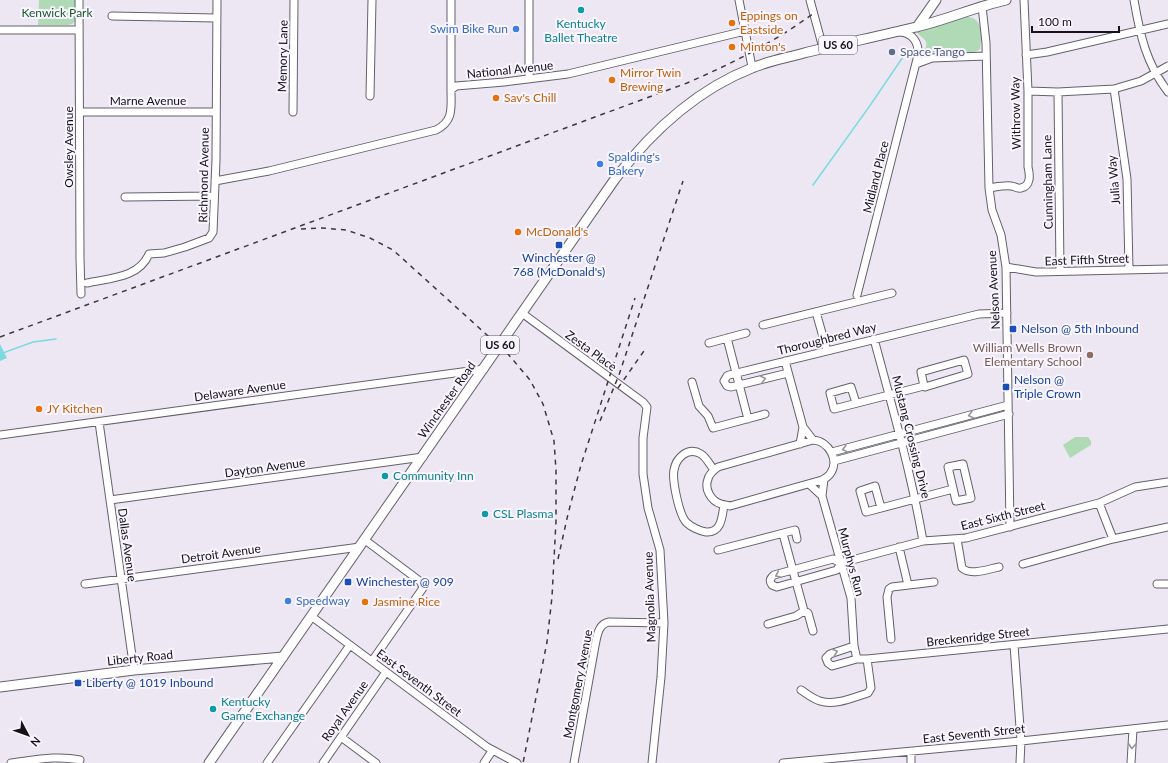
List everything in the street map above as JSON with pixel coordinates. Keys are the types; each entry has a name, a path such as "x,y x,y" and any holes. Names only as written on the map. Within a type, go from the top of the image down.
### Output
{"main road":[{"path":"917,27 936,0"},
{"name":"Winchester Road","path":"209,763 615,179 644,145 666,123 687,105 717,86 752,68 823,48 917,27 982,6 1006,0"},
{"name":"Liberty Road","path":"0,687 134,670 283,656"}],"street":[{"name":"Owsley Avenue","path":"79,0 81,294"},
{"name":"Richmond Avenue","path":"87,283 126,275 142,266 146,262 149,254 164,253 185,247 209,238 214,232 217,0"},
{"name":"Memory Lane","path":"293,112 294,0"},
{"path":"370,96 372,0"},
{"path":"215,181 262,172 436,130 443,126 449,118 451,90 451,0"},
{"path":"529,0 529,79"},
{"path":"739,0 752,68"},
{"path":"810,0 823,48"},
{"name":"Withrow Way","path":"989,188 1011,186 1021,188 1028,183 1030,178 1028,168 1028,91 1024,0"},
{"path":"1134,0 1139,30 1146,55 1168,92"},
{"name":"Nelson Avenue","path":"982,6 986,56 989,188 992,210 1001,235 1006,267 1010,527"},
{"path":"112,16 216,18"},
{"path":"1026,55 1047,52 1168,24"},
{"path":"0,30 79,30"},
{"name":"National Avenue","path":"451,90 453,87 458,86 559,76 745,31"},
{"name":"Midland Place","path":"857,295 916,64 918,50 916,42 910,34 896,31"},
{"path":"916,64 932,58 986,56"},
{"path":"1028,91 1058,92 1114,89 1141,81 1168,66"},
{"name":"Julia Way","path":"1114,89 1127,179 1129,269"},
{"name":"Cunningham Lane","path":"1058,92 1060,271"},
{"name":"Marne Avenue","path":"80,112 216,112"},
{"path":"125,197 214,196"},
{"name":"East Fifth Street","path":"1006,267 1036,272 1168,269"},
{"path":"763,325 892,293"},
{"path":"816,312 827,351"},
{"name":"Zesta Place","path":"522,313 646,404 647,407"},
{"name":"Thoroughbred Way","path":"736,374 979,314 1007,313"},
{"path":"709,343 746,333"},
{"path":"727,338 748,419"},
{"name":"Mustang Crossing Drive","path":"874,339 916,499 923,541"},
{"path":"856,403 889,394 924,387 968,374 964,360 921,372 924,386"},
{"path":"785,361 807,442"},
{"name":"Delaware Avenue","path":"0,435 484,369"},
{"name":"Thoroughbred Way","path":"739,385 788,373"},
{"path":"736,374 727,376 724,381 729,387 739,385"},
{"path":"692,382 699,406 708,416 713,428 765,414"},
{"path":"832,452 1008,404"},
{"name":"Magnolia Avenue","path":"647,407 643,438 643,474 645,492 660,550 664,623 660,684 652,763"},
{"path":"834,461 1008,414"},
{"name":"Dallas Avenue","path":"99,422 134,670"},
{"path":"803,426 807,442"},
{"path":"807,442 823,443 832,452 834,465 830,474 809,484 730,506 714,500 708,489 708,478 714,470 722,466 807,442"},
{"path":"714,470 706,458 700,453 694,451 681,455 676,462 674,470 674,483 682,517 686,523 694,528 703,532 710,532 721,524 724,505"},
{"name":"Dayton Avenue","path":"110,500 423,457"},
{"path":"963,464 971,498 956,502 953,489 948,467 963,464"},
{"name":"Murphys Run","path":"820,480 822,496 851,598 854,646 857,659"},
{"name":"East Sixth Street","path":"841,563 837,570 796,582 777,587 772,585 770,582 770,579 774,575 793,569 833,559 841,563 923,541 966,538 1099,503 1135,487 1168,482"},
{"path":"809,484 822,496"},
{"path":"881,508 953,489"},
{"path":"1099,503 1113,539"},
{"path":"1023,564 1113,539 1168,527"},
{"path":"718,550 795,530 797,539"},
{"path":"783,534 804,611 808,613 813,631"},
{"path":"958,539 962,568 966,572 1000,567"},
{"path":"363,543 421,582 422,590 372,661"},
{"name":"Detroit Avenue","path":"85,584 363,543"},
{"path":"899,547 908,585"},
{"path":"891,639 889,589 892,587 934,582"},
{"path":"1157,584 1168,584"},
{"path":"768,624 796,616 804,611"},
{"name":"East Seventh Street","path":"311,616 492,751 514,762"},
{"name":"Montgomery Avenue","path":"574,763 595,646 600,628 604,623 610,622 664,623"},
{"name":"Breckenridge Street","path":"854,646 827,655 827,661 832,666 857,659 1168,629"},
{"path":"267,763 350,645"},
{"path":"1014,645 1020,763"},
{"path":"800,690 818,701 828,702 836,702 868,693 871,688 867,659"},
{"name":"Royal Avenue","path":"323,763 386,672"},
{"name":"East Seventh Street","path":"783,763 911,752 1168,725"},
{"path":"1131,763 1133,729"},
{"path":"341,737 376,763"},
{"path":"484,763 492,751"},
{"path":"911,752 911,763"},
{"path":"11,763 53,757 80,760"}],"green space":[{"name":"Kenwick Park","path":"39,0 75,0 75,21 68,25 38,25"},
{"path":"965,17 976,20 979,23 981,33 980,49 969,53 925,56 926,42 918,34 918,32"},
{"path":"1075,437 1088,437 1091,441 1091,445 1070,458 1063,445"}],"water":[{"path":"0,344 7,358 0,361"}],"waterway":[{"path":"813,185 907,51"},
{"path":"0,354 33,342 56,339"}],"railway":[{"path":"0,337 687,83 752,52 799,24 814,13"},
{"path":"600,421 619,375 683,181"},
{"path":"301,229 322,228 346,230 370,238 393,250 508,354 530,380 543,404 554,441 556,470 556,521 552,597 547,642 523,763"},
{"path":"558,559 581,465 635,298"},
{"path":"618,388 646,348"}],"place":[{"name":"Kentucky Ballet Theatre","path":"581,10"},
{"name":"Eppings on Eastside","path":"732,23"},
{"name":"Swim Bike Run","path":"516,29"},
{"name":"Minton's","path":"732,47"},
{"name":"Space Tango","path":"892,52"},
{"name":"Mirror Twin Brewing","path":"612,80"},
{"name":"Sav's Chill","path":"496,98"},
{"name":"Spalding's Bakery","path":"600,164"},
{"name":"McDonald's","path":"518,232"},
{"name":"Winchester @ 768 (McDonald's)","path":"559,245"},
{"name":"Nelson @ 5th Inbound","path":"1013,329"},
{"name":"William Wells Brown Elementary School","path":"1090,355"},
{"name":"Nelson @ Triple Crown","path":"1006,387"},
{"name":"JY Kitchen","path":"39,409"},
{"name":"Community Inn","path":"385,476"},
{"name":"CSL Plasma","path":"485,514"},
{"name":"Winchester @ 909","path":"348,582"},
{"name":"Speedway","path":"288,601"},
{"name":"Jasmine Rice","path":"365,602"},
{"name":"Liberty @ 1019 Inbound","path":"78,683"},
{"name":"Kentucky Game Exchange","path":"213,709"}]}
